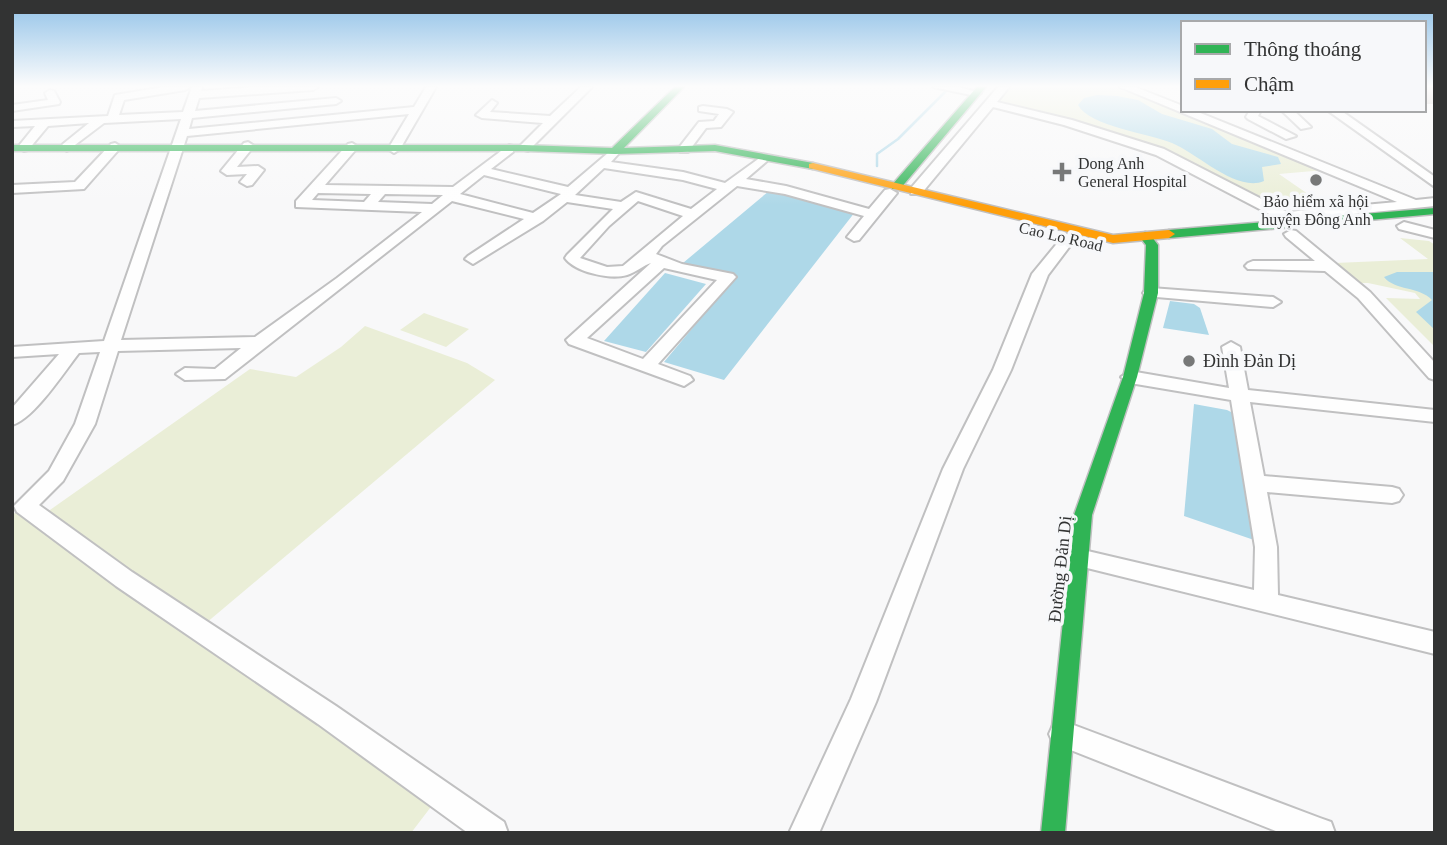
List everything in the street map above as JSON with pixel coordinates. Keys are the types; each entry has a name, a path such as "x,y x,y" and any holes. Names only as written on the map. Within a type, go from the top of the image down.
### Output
{"main road":[{"path":"615,151 640,126"},
{"path":"893,190 952,126"},
{"name":"Cao Lo Road","path":"18,148 115,146 178,139 248,146 394,149 517,148 615,151 715,148 761,154 1069,238 1115,248 1278,221 1366,212 1435,211"},
{"name":"Cao Lo Road","path":"690,149 761,161 893,190 916,191 1098,237 1148,241 1435,224"},
{"name":"Đường Đản Dị","path":"1053,833 1083,515 1130,377 1151,293 1148,241"}],"street":[{"path":"18,148 40,126"},
{"path":"67,147 95,126"},
{"path":"183,126 85,424 56,476 18,510 327,715 493,833"},
{"path":"178,139 282,126"},
{"path":"394,149 407,126"},
{"path":"185,374 219,376 259,342 544,126"},
{"path":"690,149 702,126"},
{"path":"916,191 960,126"},
{"path":"1082,126 1160,152 1278,221"},
{"path":"1223,126 1412,203"},
{"path":"1271,126 1290,136"},
{"path":"1355,126 1435,183"},
{"path":"12,189 79,186 115,146"},
{"path":"247,182 258,170 227,171 248,146"},
{"path":"352,147 301,205 435,208"},
{"path":"473,259 538,218 615,151"},
{"path":"684,380 575,340 654,259 692,214 761,161"},
{"path":"600,164 731,185 753,183 871,214"},
{"path":"482,171 567,195 623,206"},
{"path":"646,366 728,277 654,259 621,273 573,261 572,258 623,206 661,173"},
{"path":"316,189 453,194 538,218"},
{"path":"368,206 381,190"},
{"path":"854,237 893,190"},
{"path":"636,195 692,214"},
{"path":"1366,212 1412,203 1435,202"},
{"path":"1404,226 1435,234"},
{"path":"1291,234 1364,295 1435,373"},
{"path":"804,833 863,702 953,469 1002,370 1040,274 1069,238"},
{"path":"1253,266 1328,266"},
{"path":"1151,293 1273,302"},
{"path":"12,352 259,342"},
{"path":"1231,347 1234,395 1256,483 1266,547 1266,602"},
{"path":"12,419 74,348"},
{"path":"1130,377 1234,395 1435,416"},
{"path":"1256,483 1392,495"},
{"path":"1079,558 1435,643"},
{"path":"1063,734 1320,833"}],"green space":[{"path":"1096,126 1217,126 1325,170 1279,174 1318,201 1276,204 1166,150"},
{"path":"1400,238 1429,241 1435,245 1435,347 1386,298 1420,299 1415,293 1356,283 1335,263 1428,259"},
{"path":"424,313 469,329 446,347 400,330"},
{"path":"365,326 467,363 495,380 199,629 440,795 411,833 12,833 12,515 25,506 40,517 250,369 296,377 341,347"}],"water":[{"path":"1116,126 1203,126 1212,129 1232,144 1278,157 1281,164 1262,167 1264,181 1242,182 1172,143"},
{"path":"769,191 855,212 724,380 664,362 736,276 683,263"},
{"path":"1397,272 1435,272 1435,330 1416,312 1432,300 1421,292 1394,285 1384,277"},
{"path":"665,273 706,284 646,352 604,341"},
{"path":"1170,301 1194,304 1200,308 1209,335 1163,328"},
{"path":"1194,404 1235,414 1254,540 1184,516"}],"waterway":[{"path":"877,166 877,154 911,126"}],"traffic: fast":[{"path":"615,151 640,126"},
{"path":"896,187 948,126"},
{"path":"12,148 524,148 615,151 715,148 813,166"},
{"path":"1169,234 1435,211"},
{"path":"1053,833 1083,515 1130,377 1151,293 1152,245 1145,236"}],"traffic: slow":[{"path":"813,166 1113,239 1169,234"}],"place":[{"name":"Dong Anh General Hospital","path":"1062,172"},
{"name":"Bảo hiểm xã hội huyện Đông Anh","path":"1316,180"},
{"name":"Đình Đản Dị","path":"1189,361"}]}
